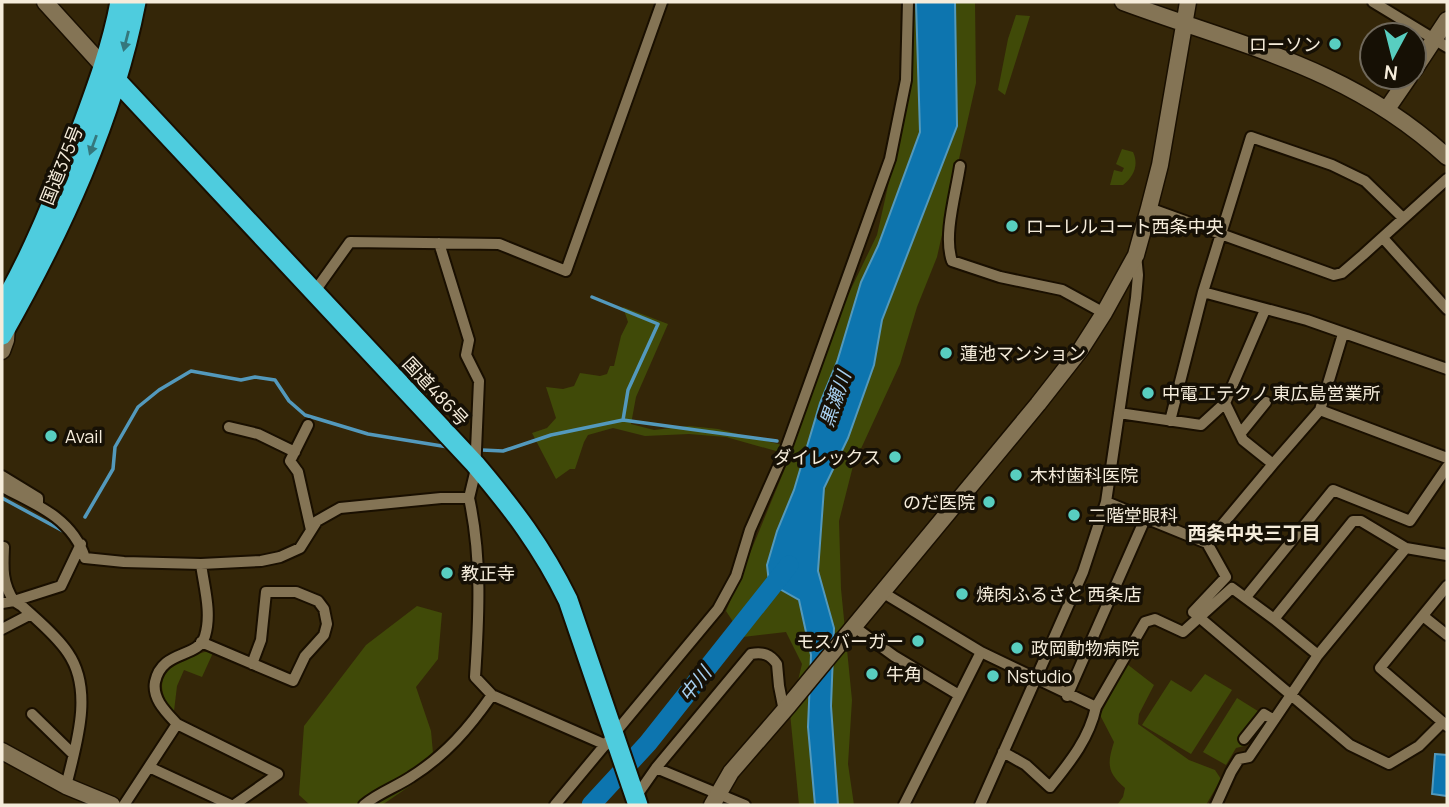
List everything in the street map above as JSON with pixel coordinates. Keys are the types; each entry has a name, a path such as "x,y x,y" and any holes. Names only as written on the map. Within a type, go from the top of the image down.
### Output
{"highway":[{"name":"国道375号","path":"2,306 32,249 110,74 120,2"},
{"name":"国道375号","path":"5,330 80,181 110,74 136,2"},
{"name":"国道486号","path":"110,74 475,464 529,531 552,569 580,631 634,800"}],"street":[{"path":"45,2 110,74"},
{"path":"315,291 350,242 499,244 566,271 662,2"},
{"path":"555,805 613,740 718,609 736,576 750,530 785,451 890,159 906,80 908,2"},
{"path":"1123,2 1273,53 1344,84 1387,109 1447,157"},
{"path":"714,800 731,772 1038,404 1081,349 1104,313 1136,255 1149,208 1160,165 1188,2"},
{"path":"1373,2 1442,43"},
{"path":"1428,56 1442,43 1447,20"},
{"path":"1387,109 1399,91"},
{"path":"1170,421 1203,292 1251,137 1332,165 1365,181 1402,218"},
{"path":"960,166 949,237 949,251 953,261 1000,277 1062,290 1104,313"},
{"path":"1149,208 1334,275 1342,273 1383,238 1447,178"},
{"path":"1383,238 1447,309"},
{"path":"439,243 468,340 466,355 479,381 475,464 469,498 473,516 480,603 475,677 492,695 613,740"},
{"path":"980,805 1083,572 1105,502 1136,298 1136,255"},
{"path":"1203,292 1307,320 1447,369"},
{"path":"1119,413 1201,425 1224,403 1265,310"},
{"path":"2,351 6,340 5,330"},
{"path":"1207,544 1320,410 1343,334"},
{"path":"1240,433 1266,402"},
{"path":"1224,403 1243,440 1273,464"},
{"path":"1320,410 1447,458"},
{"path":"308,425 290,461 298,472 311,530"},
{"path":"229,427 266,437 295,452"},
{"path":"1246,597 1333,490 1410,521 1447,467"},
{"path":"2,476 38,498 38,505"},
{"path":"2,487 38,505 66,524 81,544 85,558 201,564 280,557 300,548 317,521 340,508 440,498 469,498"},
{"path":"1105,502 1207,544 1226,577 1193,612 1350,746 1389,764 1419,746 1445,724 1380,668 1447,586"},
{"path":"1067,695 1145,519"},
{"path":"1274,619 1353,522 1361,521 1406,548 1447,555"},
{"path":"8,602 61,586 81,544"},
{"path":"4,547 3,575 8,602"},
{"path":"1216,805 1239,759 1249,757 1318,655 1406,548"},
{"path":"149,766 232,805 278,775 177,724 157,700 154,686 159,667 199,646 205,636 208,614 201,564"},
{"path":"1003,752 1026,765 1050,787 1081,747 1096,708 1145,622 1155,619 1183,632 1232,588 1318,655"},
{"path":"201,642 252,664 293,681 305,656 324,635 327,624 324,609 318,601 296,592 266,592 261,640 252,664"},
{"path":"882,592 981,652 1096,708"},
{"path":"8,602 31,614 67,650 76,666 81,686 80,699 74,754 66,786"},
{"path":"2,629 31,614"},
{"path":"1423,616 1447,635"},
{"path":"853,626 894,656 959,695"},
{"path":"904,805 981,652"},
{"path":"634,800 656,768 751,654 768,655 777,664 779,686 787,708"},
{"path":"364,805 412,777 448,750 471,725 492,695"},
{"path":"32,714 74,754"},
{"path":"1244,740 1264,714 1274,720"},
{"path":"124,805 177,724"},
{"path":"2,751 66,786 112,805"},
{"path":"656,768 714,800 745,805"}],"green space":[{"path":"911,2 975,2 976,83 937,257 917,307 900,364 853,466 839,521 841,589 852,700 848,764 854,805 799,805 790,713 802,664 786,632 743,637 726,611 786,466 819,355 877,235 908,97"},
{"path":"1016,15 1030,16 1005,95 998,90 1008,39"},
{"path":"1122,149 1133,152 1136,161 1134,170 1123,185 1110,185 1114,170 1122,172 1124,168 1116,164"},
{"path":"623,307 668,324 636,397 631,424 654,430 689,426 718,429 782,445 778,456 776,451 726,437 689,434 645,436 613,428 588,435 575,469 570,469 556,479 532,433 547,428 556,418 546,387 563,389 574,386 580,373 600,376 607,374 610,366 614,366 621,336 628,322"},
{"path":"417,606 442,613 438,659 416,687 431,731 433,753 423,762 426,769 420,779 382,805 310,805 299,795 304,726 366,645"},
{"path":"208,651 213,652 202,677 184,670 177,686 174,711 168,708 162,686 167,672 179,662"},
{"path":"1127,664 1154,685 1139,714 1138,724 1189,760 1215,770 1221,779 1206,805 1117,805 1125,788 1110,767 1114,742 1100,715"},
{"path":"1205,674 1232,690 1191,754 1142,725 1171,680 1191,692"},
{"path":"1237,698 1261,713 1244,746 1236,748 1226,765 1203,752"}],"water":[{"name":"黒瀬川","path":"916,2 955,2 957,126 882,320 874,365 848,438 824,488 818,571 834,628 831,706 838,805 815,805 808,727 811,655 799,600 769,583 767,565 777,531 794,490 820,403 837,362 861,282 878,246 920,132"},
{"path":"1435,754 1447,755 1447,796 1432,794"}],"waterway":[{"path":"592,297 658,324 628,390 623,420"},
{"path":"85,517 113,469 115,447 138,407 159,390 191,371 241,380 255,377 275,380 289,401 305,415 368,434 448,447"},
{"path":"482,450 503,451 551,435 623,420 777,441"},
{"path":"2,498 63,531"},
{"name":"中川","path":"591,805 648,743 789,565"}],"place":[{"name":"ローソン","path":"1335,44"},
{"name":"ローレルコート西条中央","path":"1012,226"},
{"name":"蓮池マンション","path":"946,353"},
{"name":"中電工テクノ 東広島営業所","path":"1148,393"},
{"name":"Avail","path":"51,436"},
{"name":"ダイレックス","path":"895,457"},
{"name":"木村歯科医院","path":"1016,475"},
{"name":"のだ医院","path":"989,502"},
{"name":"二階堂眼科","path":"1074,515"},
{"name":"教正寺","path":"447,573"},
{"name":"焼肉ふるさと 西条店","path":"962,594"},
{"name":"モスバーガー","path":"918,641"},
{"name":"政岡動物病院","path":"1017,648"},
{"name":"牛角","path":"872,674"},
{"name":"Nstudio","path":"993,676"}],"district":[{"name":"西条中央三丁目","path":"1254,533"}]}
